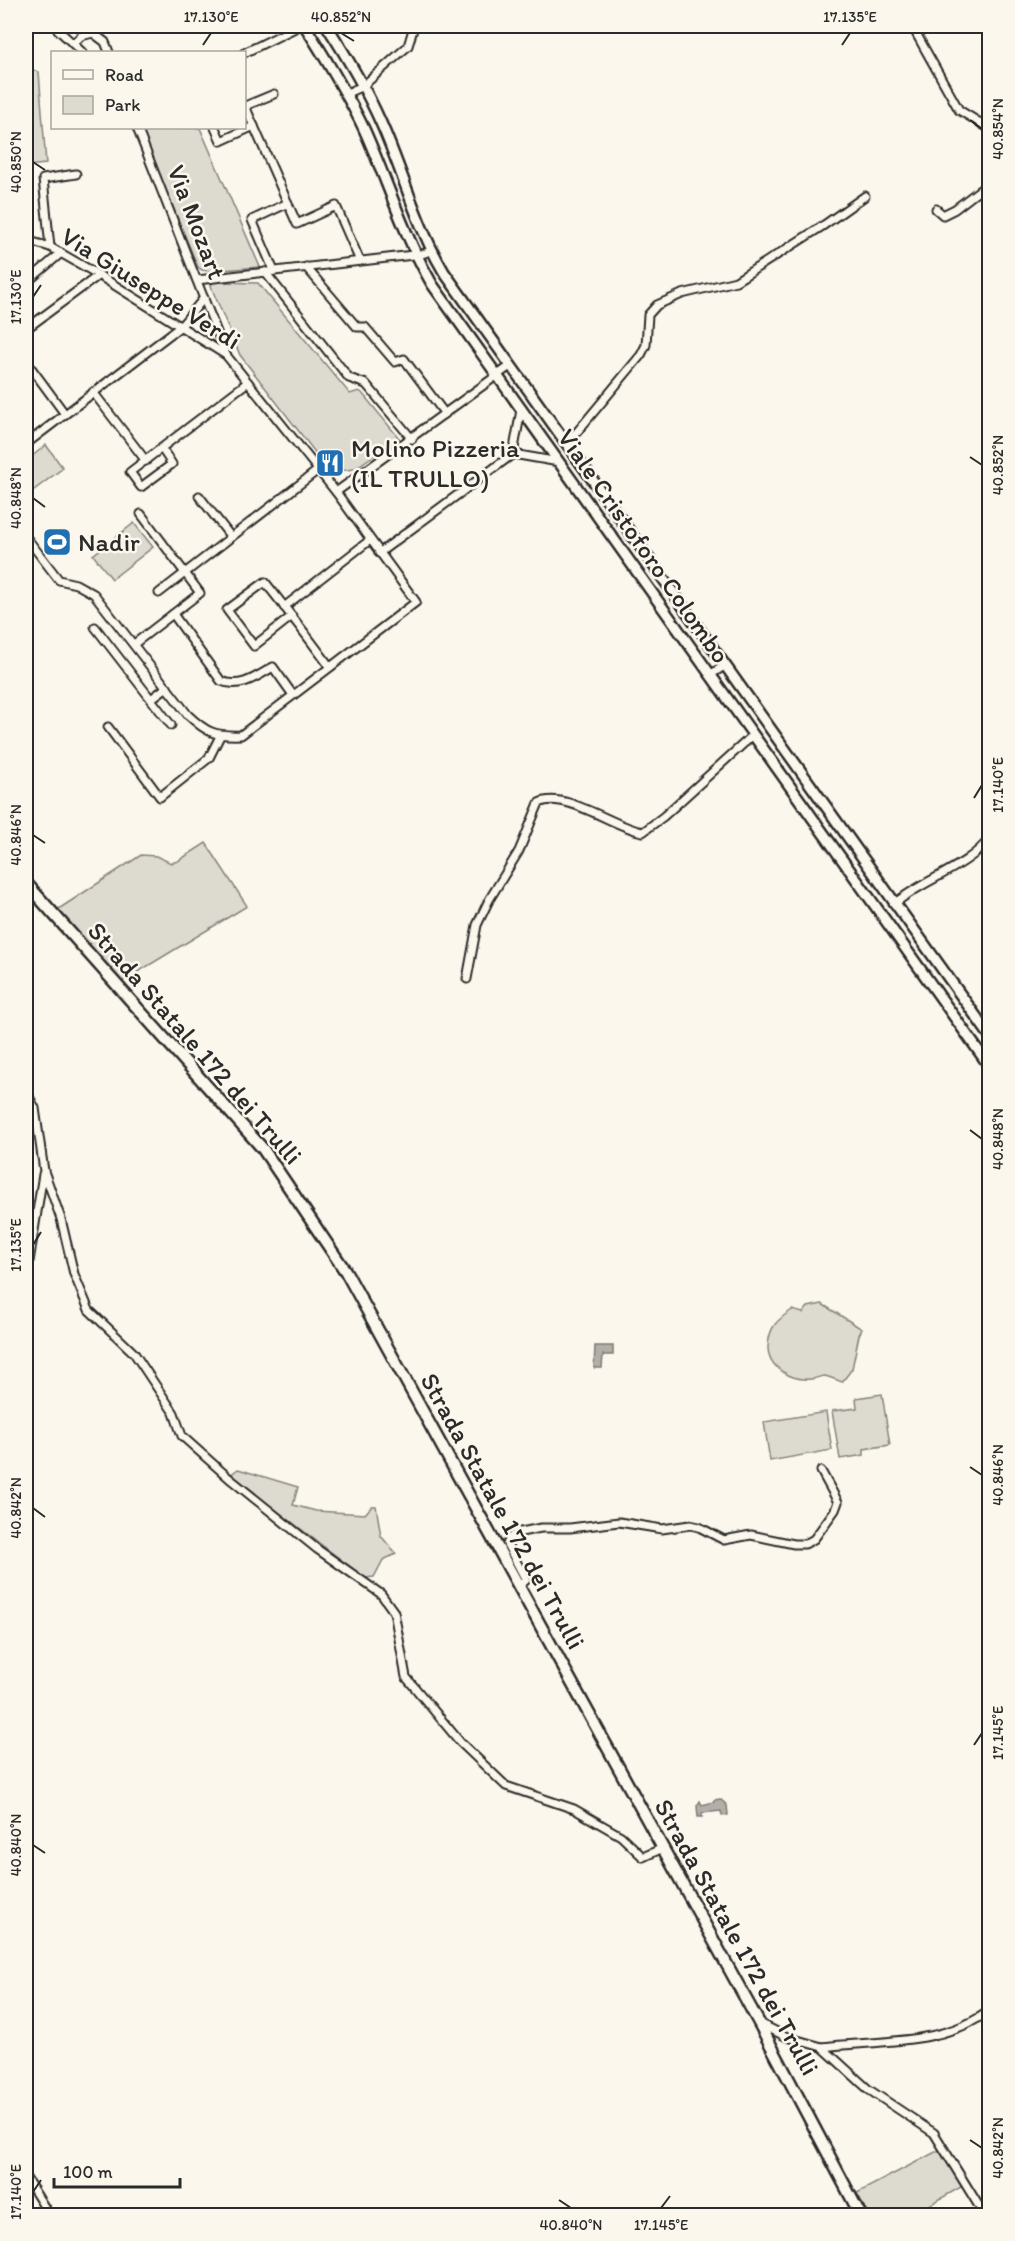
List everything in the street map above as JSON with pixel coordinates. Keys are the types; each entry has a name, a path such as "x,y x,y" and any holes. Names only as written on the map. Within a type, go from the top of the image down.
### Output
{"main road":[{"name":"Viale Cristoforo Colombo","path":"305,26 347,93 365,131 415,255 432,284 496,377 990,1067"},
{"name":"Viale Cristoforo Colombo","path":"327,26 363,86 382,124 431,251 458,293 990,1036"},
{"name":"Strada Statale 172 dei Trulli","path":"26,883 263,1149 346,1272 759,2023 861,2216"}],"street":[{"path":"54,26 81,51"},
{"path":"246,51 299,26"},
{"path":"347,93 363,86 408,46 414,26"},
{"path":"912,26 959,110 990,129"},
{"path":"73,44 81,36 93,33 105,42 109,51"},
{"path":"246,106 274,94"},
{"path":"246,108 297,224 336,206 360,261"},
{"path":"215,129 221,141 254,126"},
{"name":"Via Mozart","path":"137,129 226,355"},
{"path":"50,247 43,179 76,174"},
{"path":"936,209 943,215 955,209 990,182"},
{"path":"564,442 578,432 641,355 646,345 648,315 657,305 682,294 736,281 865,196"},
{"path":"274,271 252,220 288,203"},
{"name":"Via Giuseppe Verdi","path":"26,240 61,253 226,355 336,492 416,602 330,667"},
{"path":"197,280 415,255 431,251"},
{"path":"26,283 61,253"},
{"path":"306,267 357,327 365,327 395,362 404,359 445,414"},
{"path":"264,272 349,378 366,384 412,439"},
{"path":"26,329 99,275"},
{"path":"26,444 181,326 204,298"},
{"path":"26,361 65,414"},
{"path":"336,492 510,366"},
{"path":"162,449 172,465 141,487 130,472 248,382"},
{"path":"93,392 146,461"},
{"path":"379,553 513,454 521,410"},
{"path":"513,454 559,462"},
{"path":"159,592 318,470"},
{"path":"199,496 231,537"},
{"path":"134,644 200,593 141,514"},
{"path":"26,537 59,580 76,584 94,594 188,715 202,729 220,736 241,735 330,667 292,616 264,582 227,610 254,646 292,616"},
{"path":"284,607 370,540"},
{"path":"173,614 221,681 231,686 273,668 293,695"},
{"path":"95,627 171,725"},
{"path":"710,675 724,666"},
{"path":"151,699 167,687"},
{"path":"108,727 160,796 209,758 220,736"},
{"path":"467,979 477,925 489,900 519,851 539,802 546,799 578,806 618,824 643,832 664,816 753,735"},
{"path":"894,904 909,892 977,853 990,838"},
{"path":"26,1091 35,1108 44,1171 61,1219 74,1274 89,1310 134,1353 174,1413 182,1436 228,1478 317,1549 381,1594 394,1612 406,1677 460,1742 506,1786 574,1809 621,1836 643,1857 663,1848"},
{"path":"26,1270 44,1171"},
{"path":"519,1586 526,1580 507,1544 516,1533 541,1528 570,1528 619,1522 662,1529 690,1525 699,1527 723,1540 751,1535 794,1544 805,1544 814,1539 835,1510 838,1502 821,1471"},
{"path":"759,2023 787,2037 822,2047 924,2037 976,2020 990,2010"},
{"path":"822,2047 867,2089 934,2133 985,2216"},
{"path":"26,2178 50,2216"}],"green space":[{"path":"26,68 39,72 46,164 26,166"},
{"path":"140,129 200,129 260,267 209,271 198,267"},
{"path":"214,282 258,283 350,394 359,391 362,393 399,438 354,469 338,471 324,464 240,355 212,289 211,285"},
{"path":"46,445 63,468 26,496 26,461"},
{"path":"134,523 153,547 112,579 93,555"},
{"path":"206,843 247,906 118,984 54,912 141,855 156,856 171,863"},
{"path":"822,1304 862,1329 852,1369 842,1382 825,1376 813,1379 796,1378 782,1372 769,1354 770,1334 778,1321 792,1310 803,1313 808,1307"},
{"path":"882,1394 890,1445 864,1449 864,1455 840,1459 832,1411 857,1408 856,1398"},
{"path":"826,1412 832,1450 770,1461 764,1422"},
{"path":"238,1469 298,1487 293,1505 316,1511 365,1514 372,1506 376,1506 381,1536 396,1554 383,1560 374,1577 365,1578 230,1475"},
{"path":"945,2147 968,2183 912,2215 869,2215 857,2193"}],"shaded area":[{"path":"595,1346 613,1346 613,1355 603,1355 602,1368 594,1368"},
{"path":"720,1799 727,1805 728,1815 722,1816 721,1811 702,1813 702,1817 698,1817 697,1806 700,1801 702,1805"}],"place":[{"name":"Molino Pizzeria (IL TRULLO)","path":"330,463"},
{"name":"Nadir","path":"57,542"}]}
